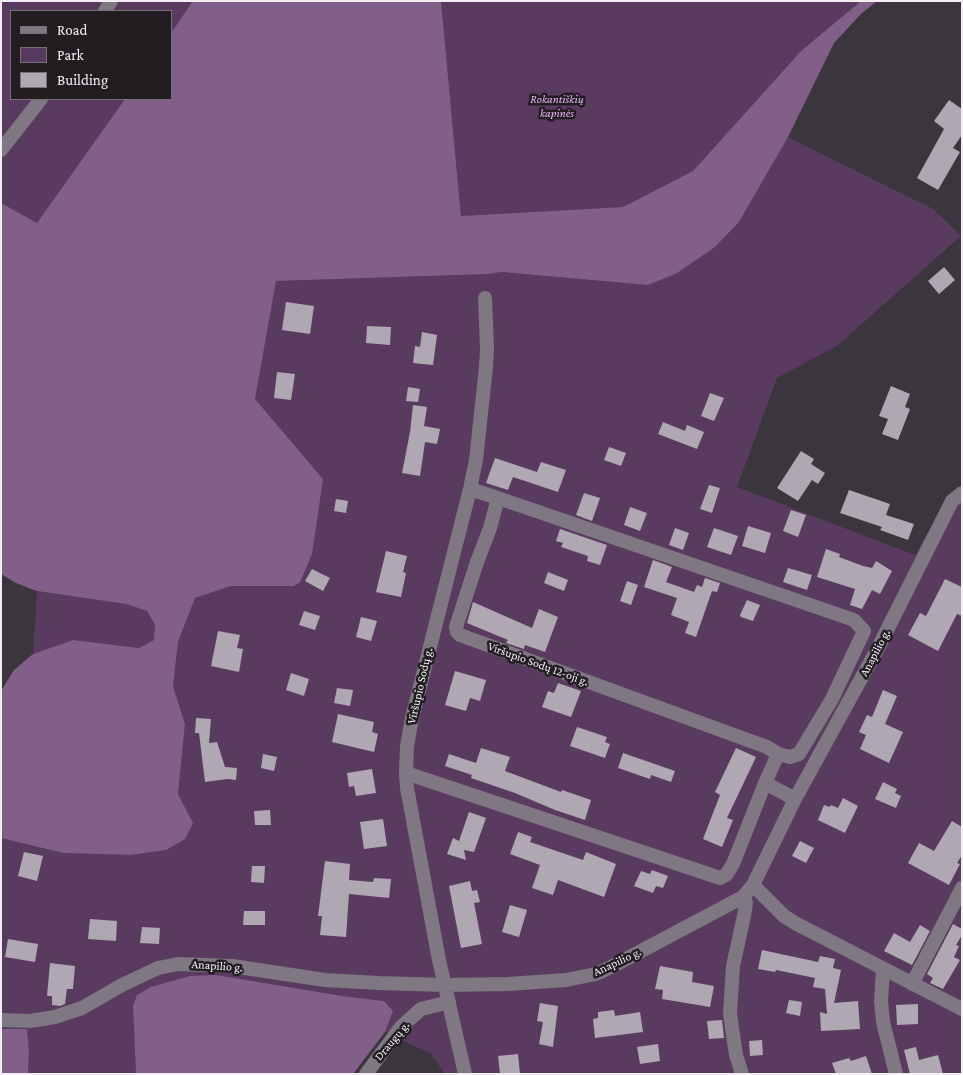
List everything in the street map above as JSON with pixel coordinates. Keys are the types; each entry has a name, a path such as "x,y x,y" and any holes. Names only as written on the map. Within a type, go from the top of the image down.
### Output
{"street":[{"path":"1,150 40,100"},
{"name":"Viršupio Sodų g.","path":"465,1074 444,985 406,773 407,746 412,718 476,460 486,368 485,298"},
{"path":"406,773 720,878 726,875 733,864 778,754 790,757 799,754 832,699 864,631 854,620 470,489"},
{"name":"Viršupio Sodų 12-oji g.","path":"498,498 490,528 476,562 456,627 460,635 767,747 778,754"},
{"name":"Anapilio g.","path":"1,1020 30,1021 55,1017 82,1008 122,985 158,968 178,964 232,966 324,980 444,985 566,980 596,974 611,967 743,897 752,885 795,799 959,500"},
{"path":"765,783 795,799"},
{"path":"752,885 784,916 962,1009"},
{"path":"912,984 962,888"},
{"path":"742,1074 736,1055 730,1014 733,966 746,903 743,897"},
{"path":"883,968 881,1000 883,1022 896,1074"},
{"name":"Draugų g.","path":"366,1074 401,1027 421,1009 449,1002"}],"green space":[{"path":"1,1 193,1 172,32 172,10 10,10 10,100 124,100 37,223 1,203"},
{"name":"Rokantiškių kapinės","path":"441,1 861,1 801,51 693,171 623,207 461,216"},
{"path":"788,137 933,209 961,236 838,345 777,378 737,487 915,555 951,492 962,498 962,1074 445,1074 431,1054 385,1032 393,1011 384,1001 342,996 133,1006 136,1074 28,1074 27,1029 1,1029 1,838 63,853 131,855 166,850 193,823 178,794 185,724 173,686 178,642 195,598 231,586 294,586 323,479 255,399 275,281 501,272 648,285 715,247 739,222"},
{"path":"37,591 127,603 147,611 155,625 154,640 139,648 73,640 33,654"}],"shaded area":[{"path":"193,1 441,1 461,216 623,207 693,171 801,51 861,1 877,1 861,14 834,43 788,137 739,222 715,247 677,273 648,285 501,272 276,281 255,399 323,479 312,554 300,582 294,586 231,586 195,598 178,642 173,686 185,724 178,794 193,823 185,839 166,850 131,855 63,853 1,838 1,691 14,670 33,654 73,640 139,648 154,640 155,625 147,611 127,604 37,591 16,583 1,574 1,203 37,223 124,100 172,100 172,32"},
{"path":"216,975 384,1001 393,1011 385,1032 353,1074 136,1074 133,1006 137,995 151,987 190,976"},
{"path":"1,1029 27,1029 28,1074 1,1074"}],"building":[{"path":"949,100 962,109 962,135 953,148 960,152 938,190 917,178 944,129 934,121"},
{"path":"944,267 955,280 939,294 928,281"},
{"path":"286,302 314,306 310,334 282,330"},
{"path":"367,326 391,327 390,345 366,343"},
{"path":"422,332 437,335 433,365 413,363 415,346 420,347"},
{"path":"277,372 295,374 291,400 274,398"},
{"path":"891,386 910,394 905,407 910,409 898,440 882,434 888,419 879,416"},
{"path":"408,387 420,389 418,402 406,401"},
{"path":"710,393 724,398 714,421 701,416"},
{"path":"413,405 427,407 424,426 440,429 437,444 425,442 420,476 402,473"},
{"path":"663,422 685,431 687,425 704,432 697,449 658,434"},
{"path":"609,447 626,453 621,466 604,460"},
{"path":"801,451 814,459 811,464 825,473 818,484 812,480 798,501 777,488"},
{"path":"495,458 537,472 541,462 566,470 558,492 513,477 508,490 486,483"},
{"path":"709,485 720,488 712,513 700,509"},
{"path":"849,490 890,504 886,515 914,524 908,540 880,530 882,527 840,513"},
{"path":"584,493 600,498 592,521 576,515"},
{"path":"336,499 348,501 346,513 334,511"},
{"path":"630,507 647,513 640,531 624,525"},
{"path":"791,510 806,515 798,537 783,531"},
{"path":"748,526 771,533 765,553 742,546"},
{"path":"675,528 689,533 683,550 669,545"},
{"path":"714,528 738,536 731,555 707,547"},
{"path":"560,529 607,545 600,565 587,561 588,556 561,547 563,543 556,541"},
{"path":"826,549 840,554 839,557 863,566 872,568 876,561 892,571 880,594 872,590 862,609 850,605 855,589 817,577"},
{"path":"386,551 407,556 403,572 406,573 401,597 376,592"},
{"path":"653,560 672,567 666,582 694,592 697,585 702,587 705,578 720,583 717,592 712,591 696,637 685,633 689,622 671,615 677,598 644,587"},
{"path":"788,568 812,575 807,590 783,582"},
{"path":"312,569 330,578 323,591 305,581"},
{"path":"548,572 568,580 564,591 544,583"},
{"path":"945,579 962,587 962,616 957,614 938,651 908,635 920,613 926,616"},
{"path":"627,581 638,585 631,605 620,601"},
{"path":"747,600 760,605 753,621 740,615"},
{"path":"473,602 532,628 539,609 558,617 545,652 525,645 524,649 506,643 508,640 467,623"},
{"path":"304,611 320,616 315,630 299,625"},
{"path":"361,617 377,621 371,641 356,637"},
{"path":"218,631 240,635 237,648 243,649 239,672 211,666"},
{"path":"455,671 486,680 480,701 470,698 466,711 445,705"},
{"path":"291,673 309,679 304,696 286,690"},
{"path":"558,683 581,691 571,717 542,707 548,691 554,693"},
{"path":"337,688 353,690 350,706 334,703"},
{"path":"883,690 897,696 885,724 903,732 889,763 860,749 866,735 859,732 867,715 872,717"},
{"path":"338,714 374,722 372,732 378,734 374,752 332,742"},
{"path":"196,718 211,719 209,743 217,742 225,767 237,768 236,780 228,779 205,782 199,733 195,733"},
{"path":"577,727 607,737 605,742 610,744 605,758 570,746"},
{"path":"481,748 510,757 505,771 561,792 562,790 591,800 585,820 471,778 472,775 445,766 449,754 476,763"},
{"path":"736,748 756,757 727,818 733,820 722,847 703,839 720,795 715,792"},
{"path":"623,753 675,771 671,782 651,775 650,779 618,768"},
{"path":"263,754 277,757 274,771 261,768"},
{"path":"372,769 376,793 356,796 354,786 349,787 347,773"},
{"path":"883,782 897,789 895,793 901,796 896,808 875,799"},
{"path":"843,798 858,806 845,833 818,820 824,805 838,808"},
{"path":"270,810 271,825 255,825 254,811"},
{"path":"469,812 486,818 474,852 464,850 466,860 447,854 453,838 459,841"},
{"path":"383,819 387,846 364,849 360,822"},
{"path":"952,821 962,827 962,855 957,863 960,864 949,885 908,863 919,843 934,851"},
{"path":"518,832 532,837 530,842 583,860 586,852 616,864 604,897 558,880 553,895 532,888 540,865 510,854"},
{"path":"800,841 814,848 806,863 792,856"},
{"path":"24,852 43,856 37,881 18,876"},
{"path":"325,861 350,864 349,880 373,882 374,878 391,879 389,898 349,894 346,937 320,935 322,916 318,916"},
{"path":"252,866 265,866 264,883 251,882"},
{"path":"652,870 668,876 663,888 656,886 653,893 634,886 641,871 650,874"},
{"path":"470,881 472,891 477,890 480,902 474,903 482,944 461,948 449,886"},
{"path":"510,905 527,910 519,937 502,932"},
{"path":"244,911 265,911 265,925 243,925"},
{"path":"90,919 117,921 116,941 88,939"},
{"path":"953,924 962,929 962,935 956,945 959,946 954,957 960,960 943,989 930,983 933,978 927,974"},
{"path":"920,925 930,931 912,965 884,951 894,933 910,942"},
{"path":"142,927 160,928 159,944 140,943"},
{"path":"8,939 38,944 35,962 5,957"},
{"path":"762,950 818,962 820,956 835,959 833,968 841,970 834,1003 858,1001 860,1029 821,1031 820,1012 827,1014 825,989 813,987 815,978 776,970 775,972 758,969"},
{"path":"50,963 75,966 73,989 67,989 65,1004 60,1006 52,1005 52,996 47,996"},
{"path":"660,966 693,972 692,982 714,986 710,1007 662,999 663,990 655,989"},
{"path":"789,1000 802,1002 800,1016 786,1013"},
{"path":"540,1003 558,1006 553,1047 539,1044 543,1022 537,1021"},
{"path":"918,1004 918,1024 897,1025 896,1005"},
{"path":"614,1010 615,1016 640,1012 643,1032 595,1038 593,1019 598,1018 598,1012"},
{"path":"722,1020 724,1038 709,1039 707,1021"},
{"path":"762,1040 763,1055 750,1056 749,1041"},
{"path":"658,1044 660,1061 640,1064 637,1047"},
{"path":"916,1047 919,1060 938,1055 943,1074 910,1074 904,1050"},
{"path":"518,1054 520,1074 500,1074 498,1056"},
{"path":"866,1056 872,1074 836,1074 832,1063 849,1058 851,1061"}]}
